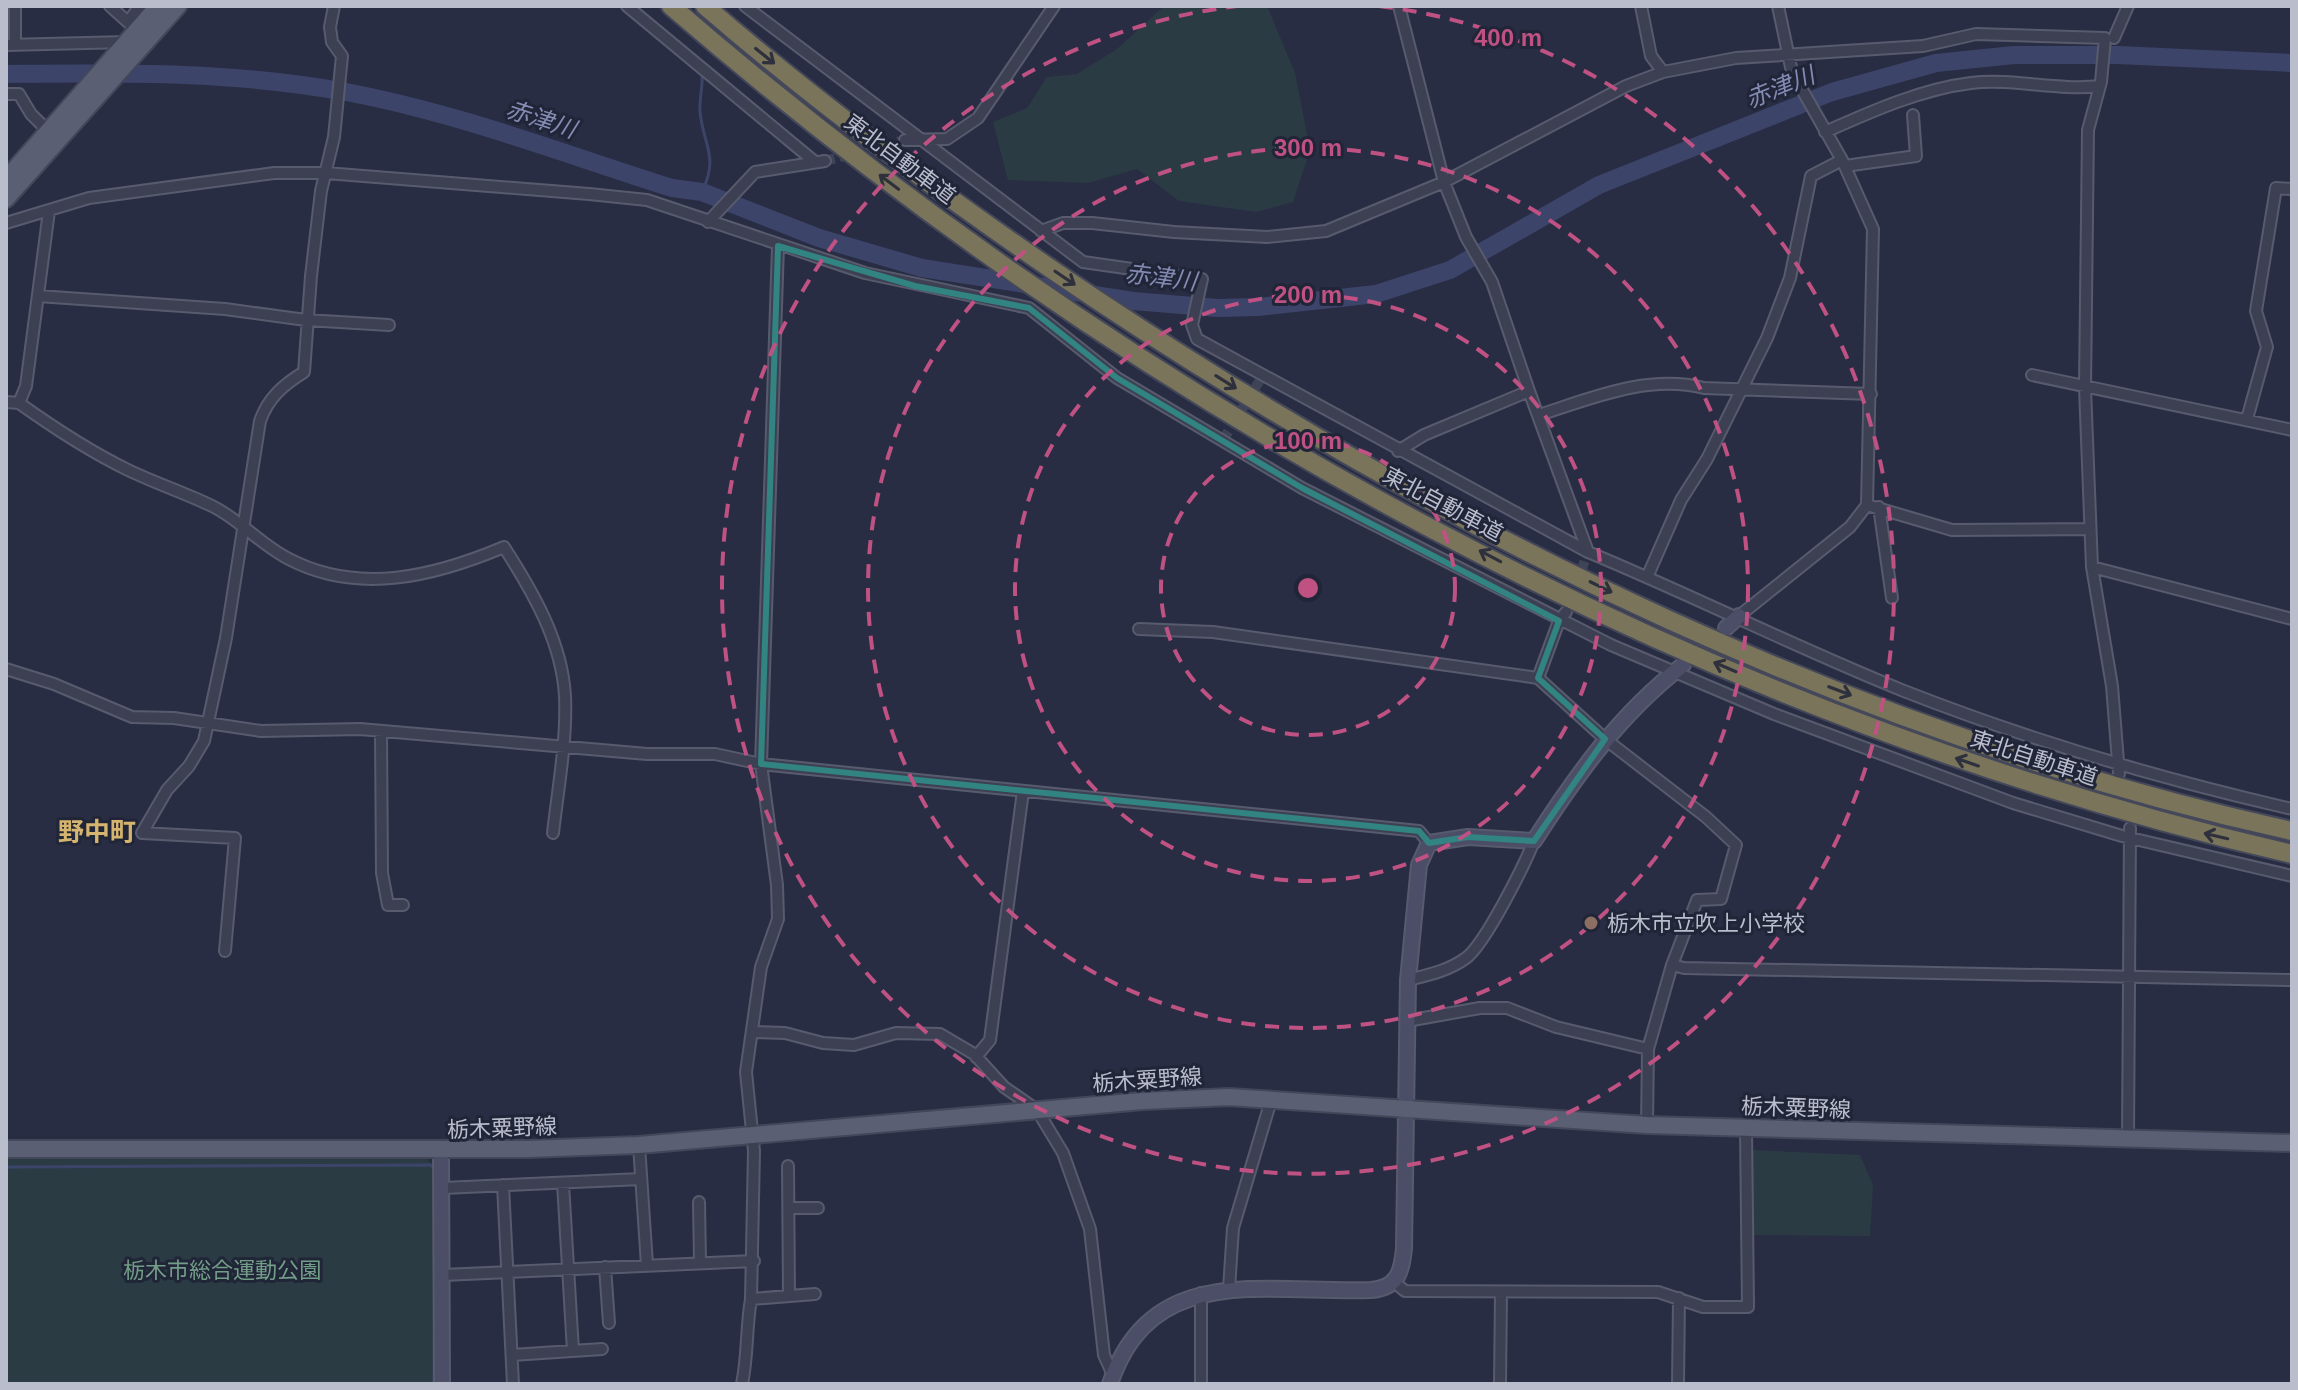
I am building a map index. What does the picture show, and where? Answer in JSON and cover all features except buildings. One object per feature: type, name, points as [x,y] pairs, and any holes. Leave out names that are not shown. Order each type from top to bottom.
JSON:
[{"type":"highway","name":"東北自動車道","points":[[671,6],[800,113],[952,228],[1105,332],[1232,414],[1505,565],[1809,704],[2030,784],[2199,832],[2292,854]]},
{"type":"highway","name":"東北自動車道","points":[[705,6],[827,107],[1000,235],[1159,341],[1404,486],[1589,581],[1709,637],[1817,682],[2009,753],[2139,793],[2292,831]]},
{"type":"main road","points":[[6,199],[94,99],[158,6]]},
{"type":"main road","points":[[6,179],[133,39],[178,6]]},
{"type":"main road","name":"栃木粟野線","points":[[6,1149],[441,1152],[639,1145],[1195,1098],[1272,1097],[1647,1125],[2292,1143]]},
{"type":"street","points":[[15,6],[10,45],[133,39]]},
{"type":"street","points":[[110,6],[133,39]]},
{"type":"street","points":[[133,39],[140,6]]},
{"type":"street","points":[[225,951],[235,838],[142,833],[167,790],[189,766],[204,741],[244,528],[260,421],[266,405],[275,394],[304,372],[306,320],[326,173],[334,137],[335,102],[342,56],[332,42],[330,27],[334,6]]},
{"type":"street","points":[[627,6],[820,161],[755,172],[708,222]]},
{"type":"street","points":[[745,6],[910,139],[1083,262],[1202,279],[1192,325],[1197,339],[1588,552],[1648,575],[1906,692],[2118,768],[2292,809]]},
{"type":"street","points":[[910,139],[947,139],[978,118],[1054,6]]},
{"type":"street","points":[[1399,6],[1444,182],[1469,243],[1490,279],[1588,552]]},
{"type":"street","points":[[1641,6],[1651,56],[1663,72]]},
{"type":"street","points":[[1726,628],[1850,527],[1867,505],[1873,229],[1844,163],[1801,91],[1786,56],[1778,6]]},
{"type":"street","points":[[2118,768],[2112,686],[2092,567],[2090,529],[2085,388],[2088,130],[2109,41],[2128,6]]},
{"type":"street","points":[[1041,231],[1063,223],[1092,223],[1174,232],[1299,235],[1354,221],[1444,182],[1626,86],[1663,72],[1736,58],[1923,46],[1976,34],[2105,38],[2109,41]]},
{"type":"street","points":[[1823,129],[1906,100],[1971,83],[2028,84],[2073,90],[2101,84]]},
{"type":"street","points":[[6,94],[19,94],[31,114],[48,131]]},
{"type":"street","points":[[1648,575],[1681,500],[1707,459],[1767,338],[1790,278],[1811,176],[1844,163],[1916,156],[1913,115]]},
{"type":"street","points":[[6,223],[89,198],[274,173],[326,173],[647,200],[778,246],[915,286],[1029,308],[1117,378],[1302,488],[1562,617],[1907,766],[2131,833],[2292,876]]},
{"type":"street","points":[[2247,419],[2267,347],[2256,311],[2276,188],[2292,189]]},
{"type":"street","points":[[19,403],[26,386],[49,211]]},
{"type":"street","points":[[742,1384],[748,1354],[746,1325],[754,1261],[746,1072],[761,967],[778,919],[761,764],[778,246]]},
{"type":"street","points":[[38,296],[225,309],[306,320],[389,325]]},
{"type":"street","points":[[2032,375],[2292,430]]},
{"type":"street","points":[[1539,415],[1616,391],[1677,381],[1704,388],[1871,394]]},
{"type":"street","points":[[1398,451],[1424,435],[1529,391]]},
{"type":"street","points":[[6,402],[19,403],[83,447],[216,508],[288,559],[315,569],[372,579],[425,575],[504,547],[533,591],[556,651],[565,695],[563,748],[553,833]]},
{"type":"street","points":[[1867,505],[1952,530],[2090,529]]},
{"type":"street","points":[[1879,507],[1892,598]]},
{"type":"street","points":[[2092,567],[2292,619]]},
{"type":"street","points":[[1538,678],[1562,617]]},
{"type":"street","points":[[1139,629],[1213,632],[1538,678],[1605,739],[1706,817],[1736,845],[1721,899],[1697,900],[1672,965],[1648,1049],[1647,1125]]},
{"type":"street","points":[[1408,980],[1442,971],[1468,957],[1526,861],[1534,841],[1605,739],[1624,715],[1678,668]]},
{"type":"street","points":[[6,669],[54,684],[132,717],[209,722],[261,731],[381,731],[563,748],[691,756],[715,754],[761,764],[1419,831],[1429,843]]},
{"type":"street","points":[[381,731],[382,873],[388,905],[403,905]]},
{"type":"street","points":[[976,1057],[990,1040],[1023,791]]},
{"type":"street","points":[[2128,1139],[2131,833]]},
{"type":"street","points":[[1429,843],[1468,837],[1534,841]]},
{"type":"street","points":[[1111,1380],[1141,1326],[1171,1304],[1201,1293],[1229,1289],[1385,1289],[1402,1271],[1408,980],[1419,865],[1429,843]]},
{"type":"street","points":[[1672,965],[1684,968],[2292,980]]},
{"type":"street","points":[[1407,1021],[1480,1008],[1507,1008],[1556,1027],[1648,1049]]},
{"type":"street","points":[[752,1032],[785,1033],[823,1043],[854,1045],[896,1033],[929,1032],[957,1042],[1004,1087],[1037,1110],[1063,1153],[1090,1229],[1104,1355],[1111,1380]]},
{"type":"street","points":[[1229,1289],[1233,1228],[1272,1097]]},
{"type":"street","points":[[1394,1282],[1405,1291],[1658,1292],[1703,1307],[1748,1307],[1746,1129]]},
{"type":"street","points":[[639,1145],[647,1265]]},
{"type":"street","points":[[441,1152],[442,1384]]},
{"type":"street","points":[[788,1166],[789,1296]]},
{"type":"street","points":[[443,1188],[641,1179]]},
{"type":"street","points":[[563,1183],[573,1351]]},
{"type":"street","points":[[503,1185],[510,1271],[513,1384]]},
{"type":"street","points":[[699,1202],[700,1263]]},
{"type":"street","points":[[789,1208],[818,1208]]},
{"type":"street","points":[[443,1275],[754,1261]]},
{"type":"street","points":[[605,1267],[609,1323]]},
{"type":"street","points":[[1201,1293],[1201,1384]]},
{"type":"street","points":[[1500,1384],[1501,1293]]},
{"type":"street","points":[[751,1299],[815,1294]]},
{"type":"street","points":[[1678,1384],[1679,1298]]},
{"type":"street","points":[[512,1355],[602,1349]]},
{"type":"highlighted area","points":[[778,246],[915,286],[1029,308],[1117,378],[1302,488],[1559,621],[1538,678],[1605,739],[1534,841],[1468,837],[1429,843],[1419,831],[761,764]]},
{"type":"green space","points":[[1164,6],[1267,6],[1295,73],[1310,150],[1293,202],[1256,212],[1179,201],[1137,169],[1088,183],[1008,180],[993,122],[1027,108],[1047,77],[1077,74],[1117,49]]},
{"type":"green space","points":[[1753,1150],[1860,1155],[1873,1185],[1870,1236],[1752,1235]]},
{"type":"green space","name":"栃木市総合運動公園","points":[[6,1156],[425,1158],[435,1166],[437,1384],[6,1384]]},
{"type":"waterway","name":"赤津川","points":[[6,74],[218,77],[346,92],[470,123],[672,188],[702,192],[819,238],[922,268],[1133,301],[1218,308],[1258,307],[1376,294],[1450,270],[1599,185],[1832,92],[1936,63],[2014,55],[2118,55],[2292,63]]},
{"type":"waterway","points":[[702,74],[700,112],[710,160],[702,192]]},
{"type":"waterway","points":[[6,1167],[431,1165],[436,1172]]},
{"type":"waterway","points":[[434,1384],[435,1276]]},
{"type":"tunnel","points":[[825,161],[905,140]]},
{"type":"tunnel","points":[[1223,440],[1262,377]]},
{"type":"tunnel","points":[[1571,599],[1588,552]]},
{"type":"place","name":"栃木市立吹上小学校","points":[[1591,923]]},
{"type":"district","name":"野中町","points":[[97,832]]}]
